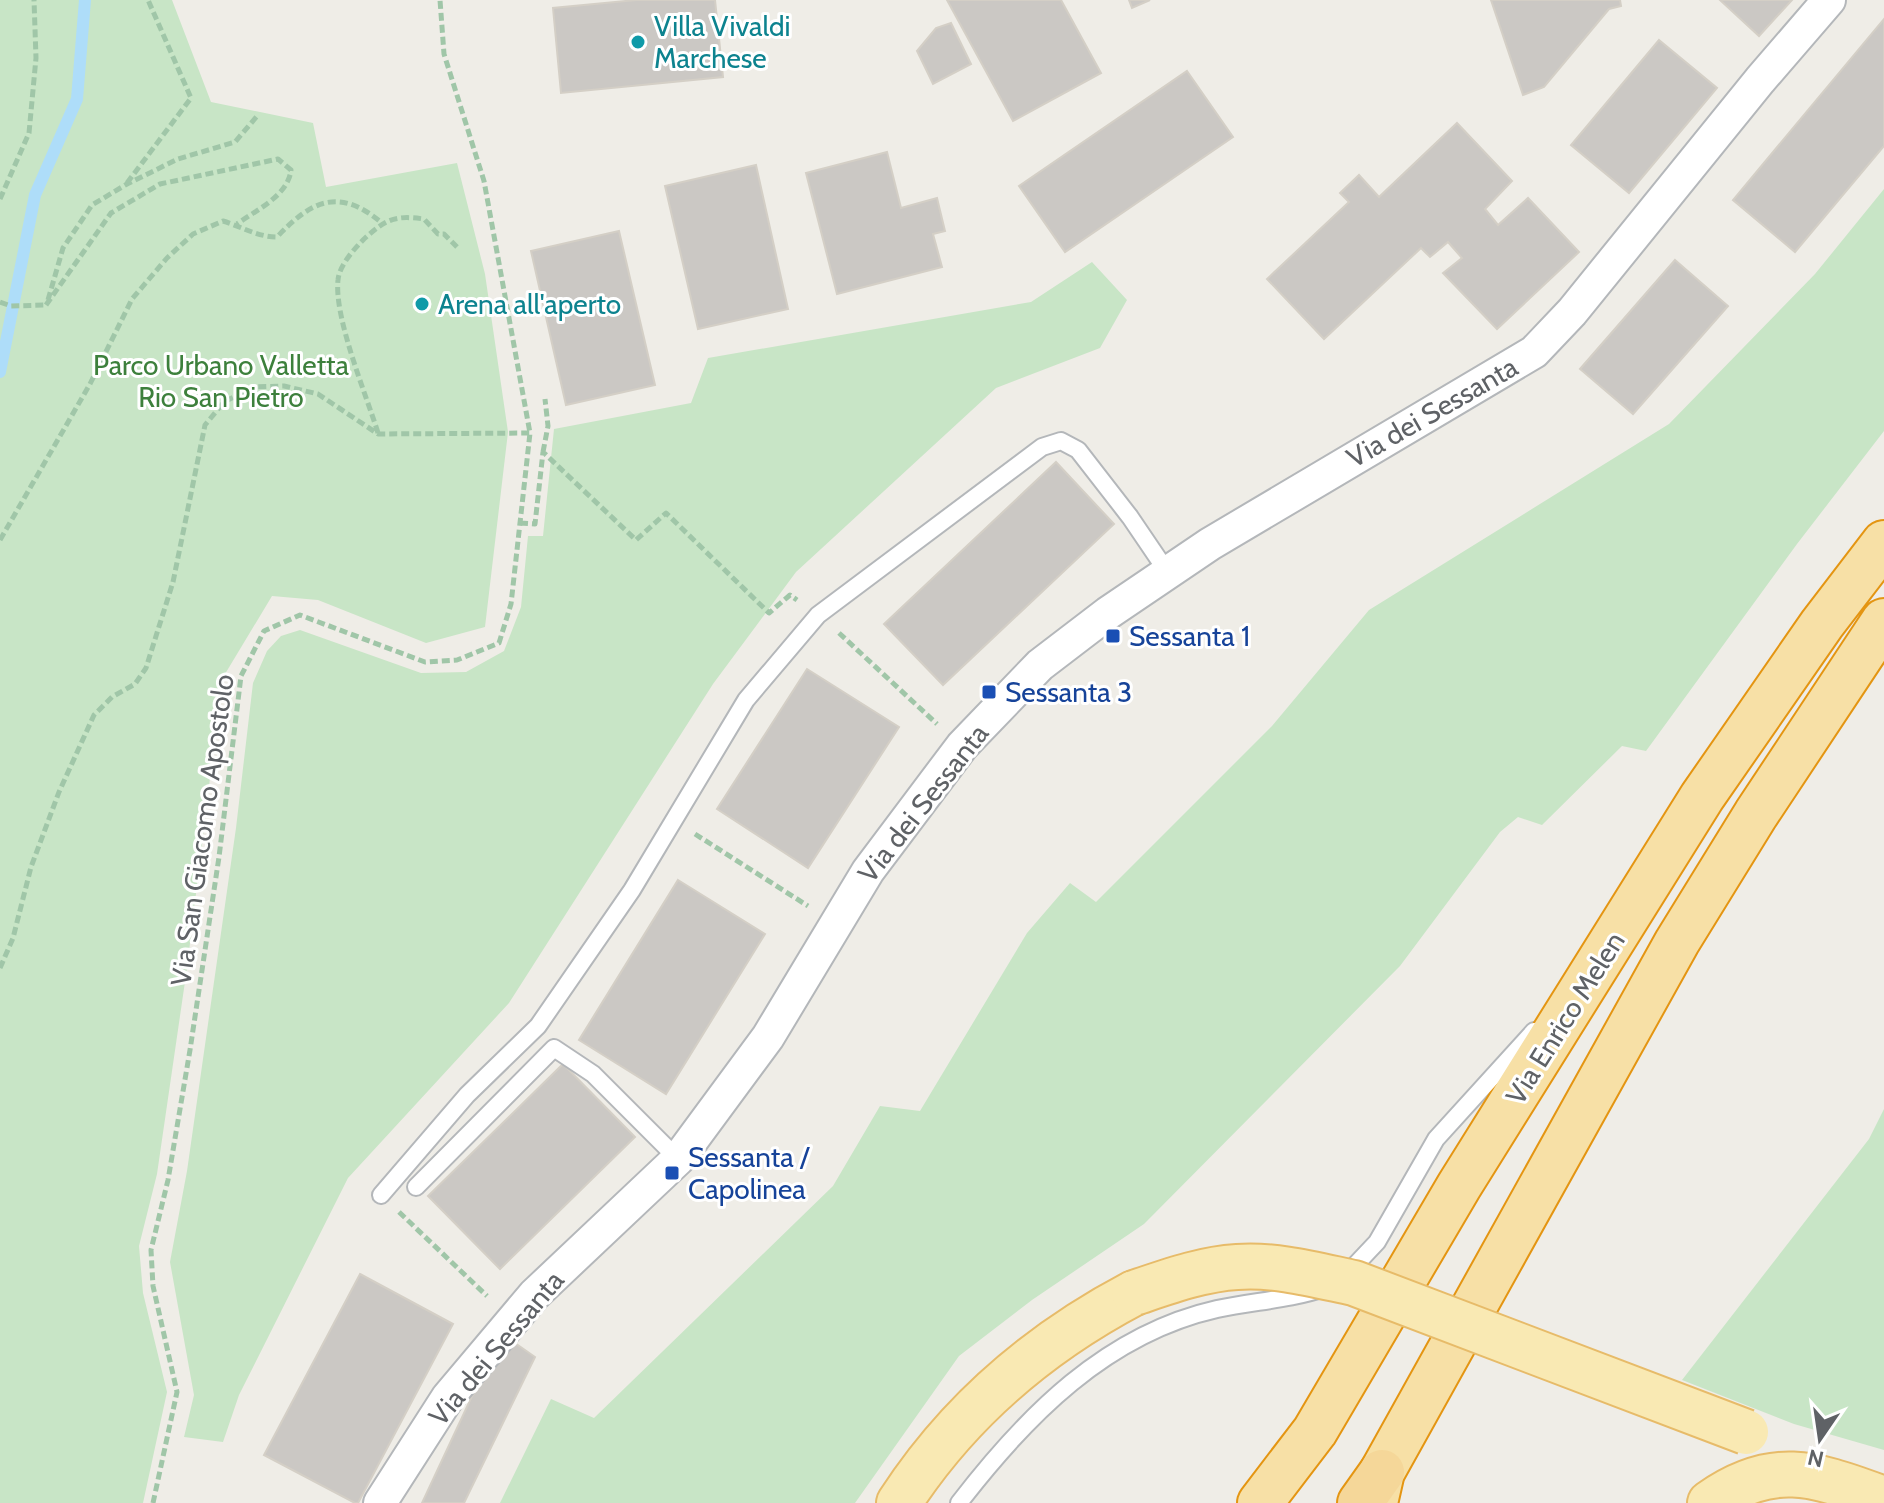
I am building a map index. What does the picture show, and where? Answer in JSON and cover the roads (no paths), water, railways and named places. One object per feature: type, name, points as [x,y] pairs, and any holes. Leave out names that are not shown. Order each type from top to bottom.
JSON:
[{"type":"highway","name":"Via Enrico Melen","points":[[1260,1503],[1315,1431],[1459,1186],[1702,797],[1822,624],[1884,543]]},
{"type":"highway","name":"Via Enrico Melen","points":[[1372,1493],[1677,942],[1764,800],[1884,621]]},
{"type":"main road","points":[[899,1503],[961,1423],[1007,1377],[1065,1333],[1134,1293],[1176,1278],[1237,1267],[1293,1270],[1354,1283],[1746,1432],[1825,1478]]},
{"type":"main road","points":[[1710,1503],[1743,1484],[1789,1472],[1825,1478],[1884,1499]]},
{"type":"street","name":"Via dei Sessanta","points":[[380,1503],[448,1397],[534,1295],[678,1159],[768,1037],[868,871],[962,746],[1040,665],[1108,613],[1222,537],[1534,352],[1572,312],[1829,0]]},
{"type":"lane","points":[[381,1195],[467,1095],[538,1026],[632,890],[746,700],[818,615],[1042,447],[1061,441],[1078,450],[1130,517],[1168,573]]},
{"type":"lane","points":[[959,1503],[1027,1422],[1070,1382],[1131,1341],[1172,1322],[1217,1309],[1306,1294],[1338,1283],[1377,1242],[1436,1139],[1605,953]]},
{"type":"lane","points":[[416,1187],[554,1048],[593,1074],[678,1159]]},
{"type":"waterway","points":[[0,372],[35,195],[77,99],[85,0]]},
{"type":"place","name":"Villa Vivaldi Marchese","points":[[638,42]]},
{"type":"place","name":"Arena all'aperto","points":[[422,304]]},
{"type":"place","name":"Sessanta 1","points":[[1113,636]]},
{"type":"place","name":"Sessanta 3","points":[[989,692]]},
{"type":"place","name":"Sessanta / Capolinea","points":[[672,1173]]},
{"type":"park label","name":"Parco Urbano Valletta Rio San Pietro","points":[[221,381]]}]
